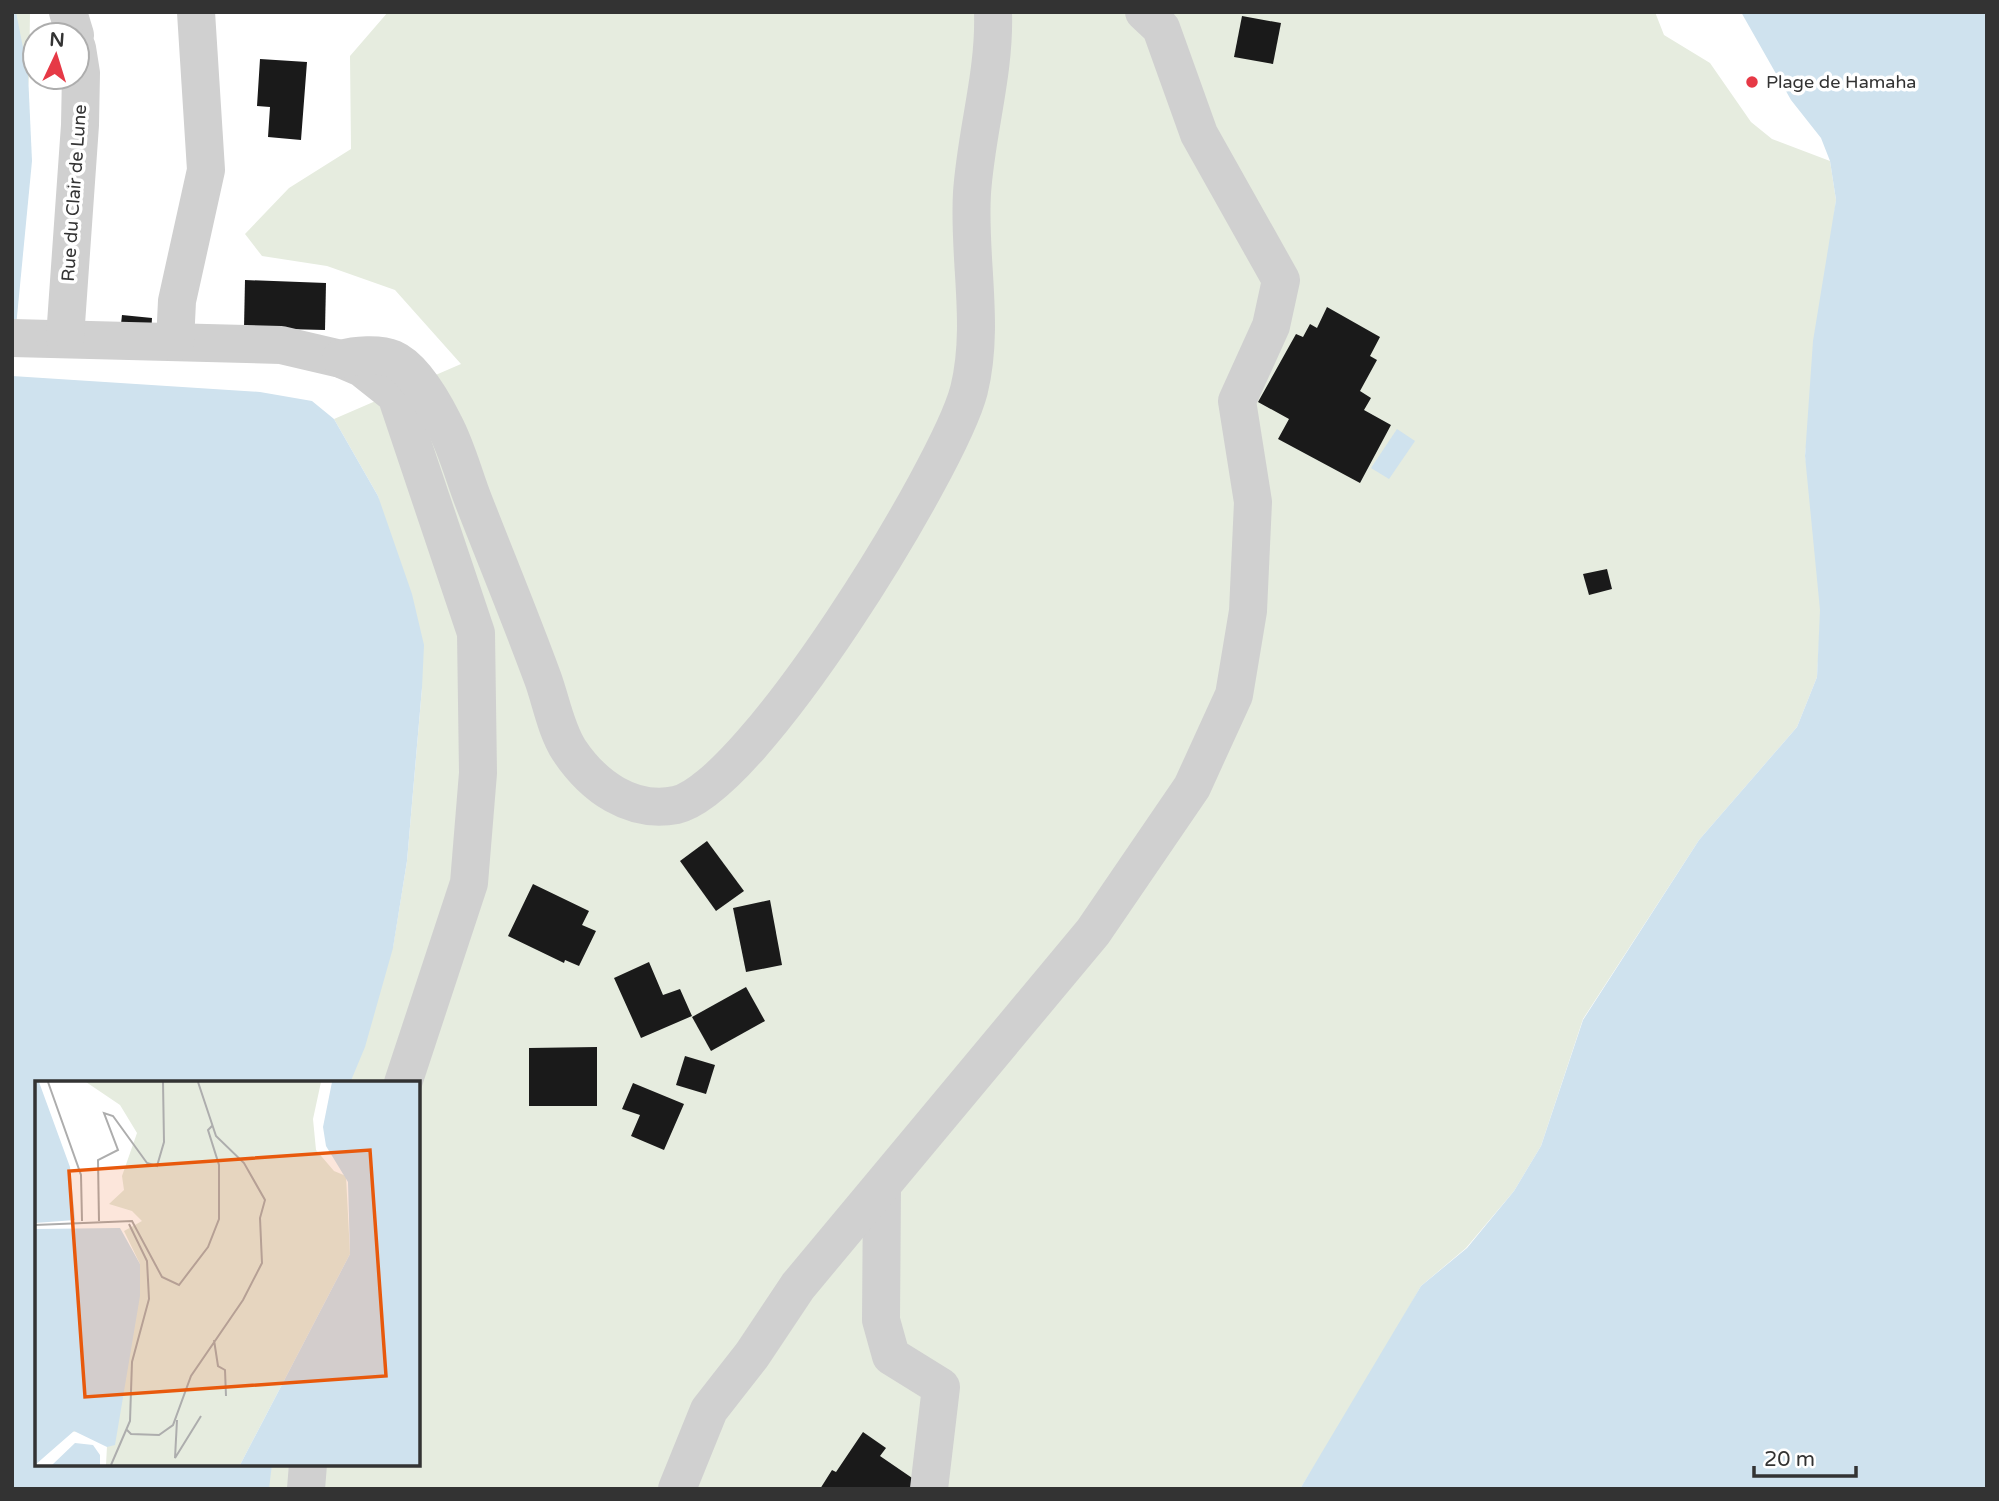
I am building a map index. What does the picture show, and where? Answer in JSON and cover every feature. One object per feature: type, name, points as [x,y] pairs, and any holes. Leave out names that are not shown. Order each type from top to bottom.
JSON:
[{"type":"lane","points":[[175,342],[177,301],[206,170],[196,12]]},
{"type":"lane","points":[[341,359],[355,355],[393,359],[411,374],[445,425],[511,590],[567,747],[595,783],[631,804],[677,804],[708,789],[755,743],[880,568],[947,446],[969,389],[976,329],[972,193],[987,96],[993,12]]},
{"type":"lane","points":[[677,1489],[709,1410],[752,1355],[797,1286],[1093,932],[1192,787],[1234,695],[1248,611],[1253,502],[1237,401],[1271,326],[1281,280],[1199,134],[1161,28],[1144,12]]},
{"type":"lane","name":"Rue du Clair de Lune","points":[[65,338],[81,91]]},
{"type":"lane","points":[[12,338],[281,345],[341,359],[362,368],[396,394],[476,633],[478,773],[469,883],[404,1081]]},
{"type":"lane","points":[[882,1187],[881,1320],[891,1356],[941,1387],[929,1489]]},
{"type":"lane","points":[[306,1489],[308,1466]]},
{"type":"shaded area","points":[[12,12],[30,12],[30,21],[21,21],[21,91],[27,91],[12,221]]},
{"type":"shaded area","points":[[388,12],[1655,12],[1664,35],[1710,63],[1751,122],[1772,139],[1830,161],[1836,200],[1805,455],[1813,508],[1821,610],[1817,677],[1797,727],[1699,840],[1583,1019],[1541,1146],[1514,1191],[1466,1248],[1421,1286],[1360,1393],[1300,1489],[12,1489],[12,378],[393,947],[407,861],[422,688],[378,496],[334,419],[461,364],[395,290],[327,266],[262,256],[245,234],[289,188],[351,149],[350,56]]},
{"type":"water","points":[[12,12],[16,12],[21,37],[21,91],[29,91],[32,161],[16,327],[12,327]]},
{"type":"water","points":[[1741,12],[1987,12],[1987,1489],[1300,1489],[1421,1286],[1467,1248],[1514,1191],[1541,1146],[1583,1020],[1699,840],[1797,727],[1817,677],[1820,610],[1805,456],[1813,341],[1836,200],[1830,161],[1821,138],[1791,100]]},
{"type":"water","points":[[12,376],[260,392],[312,401],[334,419],[378,496],[412,594],[424,645],[407,861],[393,948],[365,1047],[351,1081],[35,1081],[35,1466],[272,1466],[269,1489],[12,1489]]},
{"type":"water","points":[[1397,429],[1415,441],[1389,479],[1371,468]]},
{"type":"building","points":[[1242,16],[1281,23],[1273,64],[1234,57]]},
{"type":"building","points":[[260,59],[307,62],[301,140],[268,137],[270,107],[257,106]]},
{"type":"building","points":[[245,280],[326,283],[325,330],[244,328]]},
{"type":"building","points":[[1327,307],[1380,337],[1370,356],[1377,360],[1360,391],[1371,398],[1364,410],[1391,425],[1360,483],[1278,439],[1289,419],[1258,402],[1296,334],[1303,337],[1310,324],[1317,328]]},
{"type":"building","points":[[122,315],[152,318],[151,336],[120,333]]},
{"type":"building","points":[[1607,569],[1612,589],[1589,595],[1583,574]]},
{"type":"building","points":[[707,841],[744,891],[716,911],[680,861]]},
{"type":"building","points":[[533,884],[589,911],[582,925],[596,931],[579,966],[565,960],[564,963],[508,936]]},
{"type":"building","points":[[770,900],[782,965],[746,972],[733,908]]},
{"type":"building","points":[[649,962],[663,995],[680,989],[692,1016],[641,1038],[614,978]]},
{"type":"building","points":[[746,987],[765,1021],[711,1051],[692,1017]]},
{"type":"building","points":[[597,1047],[597,1106],[529,1106],[529,1048]]},
{"type":"building","points":[[685,1056],[715,1065],[706,1094],[676,1085]]},
{"type":"building","points":[[633,1083],[684,1104],[664,1150],[631,1136],[640,1115],[622,1109]]},
{"type":"building","points":[[863,1432],[886,1448],[880,1456],[918,1482],[914,1489],[820,1489],[832,1470],[836,1472]]},
{"type":"place","name":"Plage de Hamaha","points":[[1752,82]]}]
